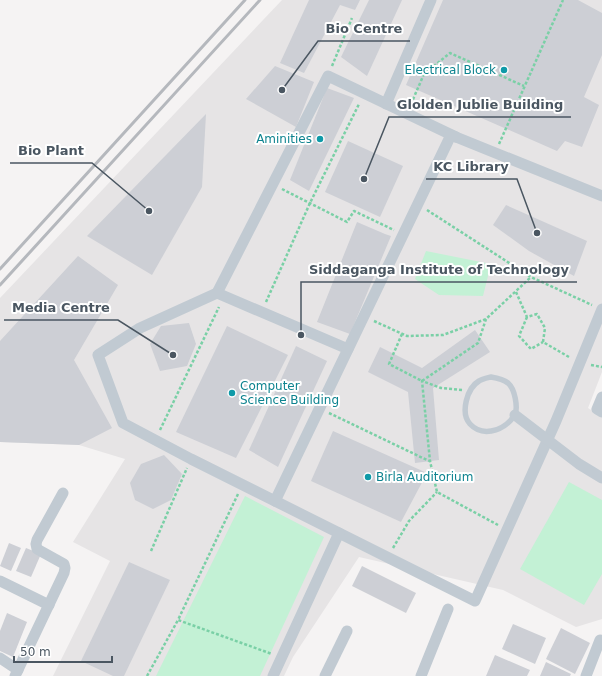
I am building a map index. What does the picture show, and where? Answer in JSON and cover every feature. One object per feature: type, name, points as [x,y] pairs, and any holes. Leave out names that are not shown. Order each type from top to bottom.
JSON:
[{"type":"street","points":[[386,104],[431,0]]},
{"type":"street","points":[[602,196],[456,137],[328,76],[273,184],[221,294],[140,328],[98,356],[123,423],[242,485],[475,601],[547,440],[602,309]]},
{"type":"street","points":[[275,501],[451,135],[456,137]]},
{"type":"street","points":[[221,294],[348,349]]},
{"type":"street","points":[[602,397],[597,409],[602,412]]},
{"type":"street","points":[[515,415],[579,464],[602,478]]},
{"type":"street","points":[[0,658],[17,673],[64,573],[64,564],[37,549],[36,544],[63,493]]},
{"type":"street","points":[[273,676],[339,533]]},
{"type":"street","points":[[0,581],[49,605]]},
{"type":"street","points":[[421,676],[448,609]]},
{"type":"street","points":[[326,676],[347,631]]},
{"type":"street","points":[[586,676],[600,640]]},
{"type":"lane","points":[[491,377],[501,379],[509,384],[514,393],[516,405],[515,415],[497,430],[486,432],[478,430],[470,424],[467,418],[465,407],[469,390],[479,381],[491,377]]},
{"type":"path","points":[[495,153],[564,0]]},
{"type":"path","points":[[328,76],[352,18]]},
{"type":"path","points":[[407,114],[424,74],[450,53],[524,86]]},
{"type":"path","points":[[262,312],[310,203],[364,93]]},
{"type":"path","points":[[273,184],[347,222],[354,211],[403,235]]},
{"type":"path","points":[[418,205],[531,278],[602,309]]},
{"type":"path","points":[[364,317],[408,336],[443,335],[486,319],[531,278]]},
{"type":"path","points":[[516,292],[527,317],[519,336],[531,349],[542,342],[545,328],[537,314],[527,317]]},
{"type":"path","points":[[156,440],[221,294]]},
{"type":"path","points":[[422,381],[478,343],[486,319]]},
{"type":"path","points":[[402,334],[389,364],[422,381],[441,388],[469,390]]},
{"type":"path","points":[[542,342],[579,363]]},
{"type":"path","points":[[422,381],[430,461],[437,492],[507,530]]},
{"type":"path","points":[[319,409],[430,461]]},
{"type":"path","points":[[151,552],[188,464]]},
{"type":"path","points":[[147,676],[178,620],[242,485]]},
{"type":"path","points":[[388,557],[409,521],[437,492]]},
{"type":"path","points":[[178,620],[281,657]]},
{"type":"shaded area","points":[[282,0],[602,0],[602,372],[588,408],[602,417],[602,619],[576,627],[503,590],[359,557],[293,657],[284,676],[53,676],[110,561],[73,542],[125,459],[79,445],[0,442],[0,298]]},
{"type":"green space","points":[[426,251],[491,264],[483,296],[439,295],[415,279]]},
{"type":"green space","points":[[569,482],[602,500],[602,574],[584,605],[520,569]]},
{"type":"green space","points":[[245,496],[324,537],[260,676],[156,676]]},
{"type":"building","points":[[309,0],[360,0],[355,10],[340,5],[304,73],[280,63]]},
{"type":"building","points":[[369,0],[402,0],[367,76],[341,57]]},
{"type":"building","name":"Electrical Block","points":[[443,0],[578,0],[602,13],[602,55],[584,97],[599,105],[582,147],[565,141],[557,151],[406,85]]},
{"type":"building","points":[[275,66],[314,82],[296,127],[246,99]]},
{"type":"building","name":"Aminities","points":[[327,88],[354,98],[309,191],[290,180]]},
{"type":"building","points":[[206,114],[202,187],[152,275],[87,236]]},
{"type":"building","points":[[348,141],[403,166],[380,217],[325,192]]},
{"type":"building","points":[[506,205],[587,241],[574,276],[529,251],[493,225]]},
{"type":"building","points":[[357,222],[391,236],[350,334],[317,322]]},
{"type":"building","points":[[78,256],[118,285],[74,360],[112,428],[79,445],[0,442],[0,341]]},
{"type":"building","points":[[189,323],[196,344],[187,366],[160,371],[150,344],[161,326]]},
{"type":"building","name":"Computer Science Building","points":[[227,326],[288,355],[236,458],[176,432]]},
{"type":"building","points":[[475,330],[490,352],[433,388],[439,460],[415,463],[408,392],[368,372],[380,347],[422,368]]},
{"type":"building","points":[[296,346],[327,361],[278,467],[249,450]]},
{"type":"building","name":"Birla Auditorium","points":[[333,431],[427,473],[401,522],[311,481]]},
{"type":"building","points":[[164,455],[182,474],[171,500],[153,509],[135,500],[130,483],[141,464]]},
{"type":"building","points":[[9,543],[21,548],[11,571],[0,566]]},
{"type":"building","points":[[26,548],[41,554],[31,577],[16,571]]},
{"type":"building","points":[[129,562],[170,580],[124,676],[113,676],[81,661]]},
{"type":"building","points":[[362,566],[416,593],[406,613],[352,586]]},
{"type":"building","points":[[7,613],[27,622],[13,657],[0,651],[0,631]]},
{"type":"building","points":[[513,624],[546,638],[535,664],[502,649]]},
{"type":"building","points":[[561,628],[590,643],[575,674],[546,659]]},
{"type":"building","points":[[495,655],[530,670],[527,676],[486,676]]},
{"type":"building","points":[[546,662],[571,674],[570,676],[540,676]]},
{"type":"railway","points":[[0,269],[245,0]]},
{"type":"railway","points":[[0,285],[260,0]]},
{"type":"place","name":"Electrical Block","points":[[504,70]]},
{"type":"place","name":"Bio Centre","points":[[282,90]]},
{"type":"place","name":"Aminities","points":[[320,139]]},
{"type":"place","name":"Glolden Jublie Building","points":[[364,179]]},
{"type":"place","name":"Bio Plant","points":[[149,211]]},
{"type":"place","name":"KC Library","points":[[537,233]]},
{"type":"place","name":"Siddaganga Institute of Technology","points":[[301,335]]},
{"type":"place","name":"Media Centre","points":[[173,355]]},
{"type":"place","name":"Computer Science Building","points":[[232,393]]},
{"type":"place","name":"Birla Auditorium","points":[[368,477]]}]
